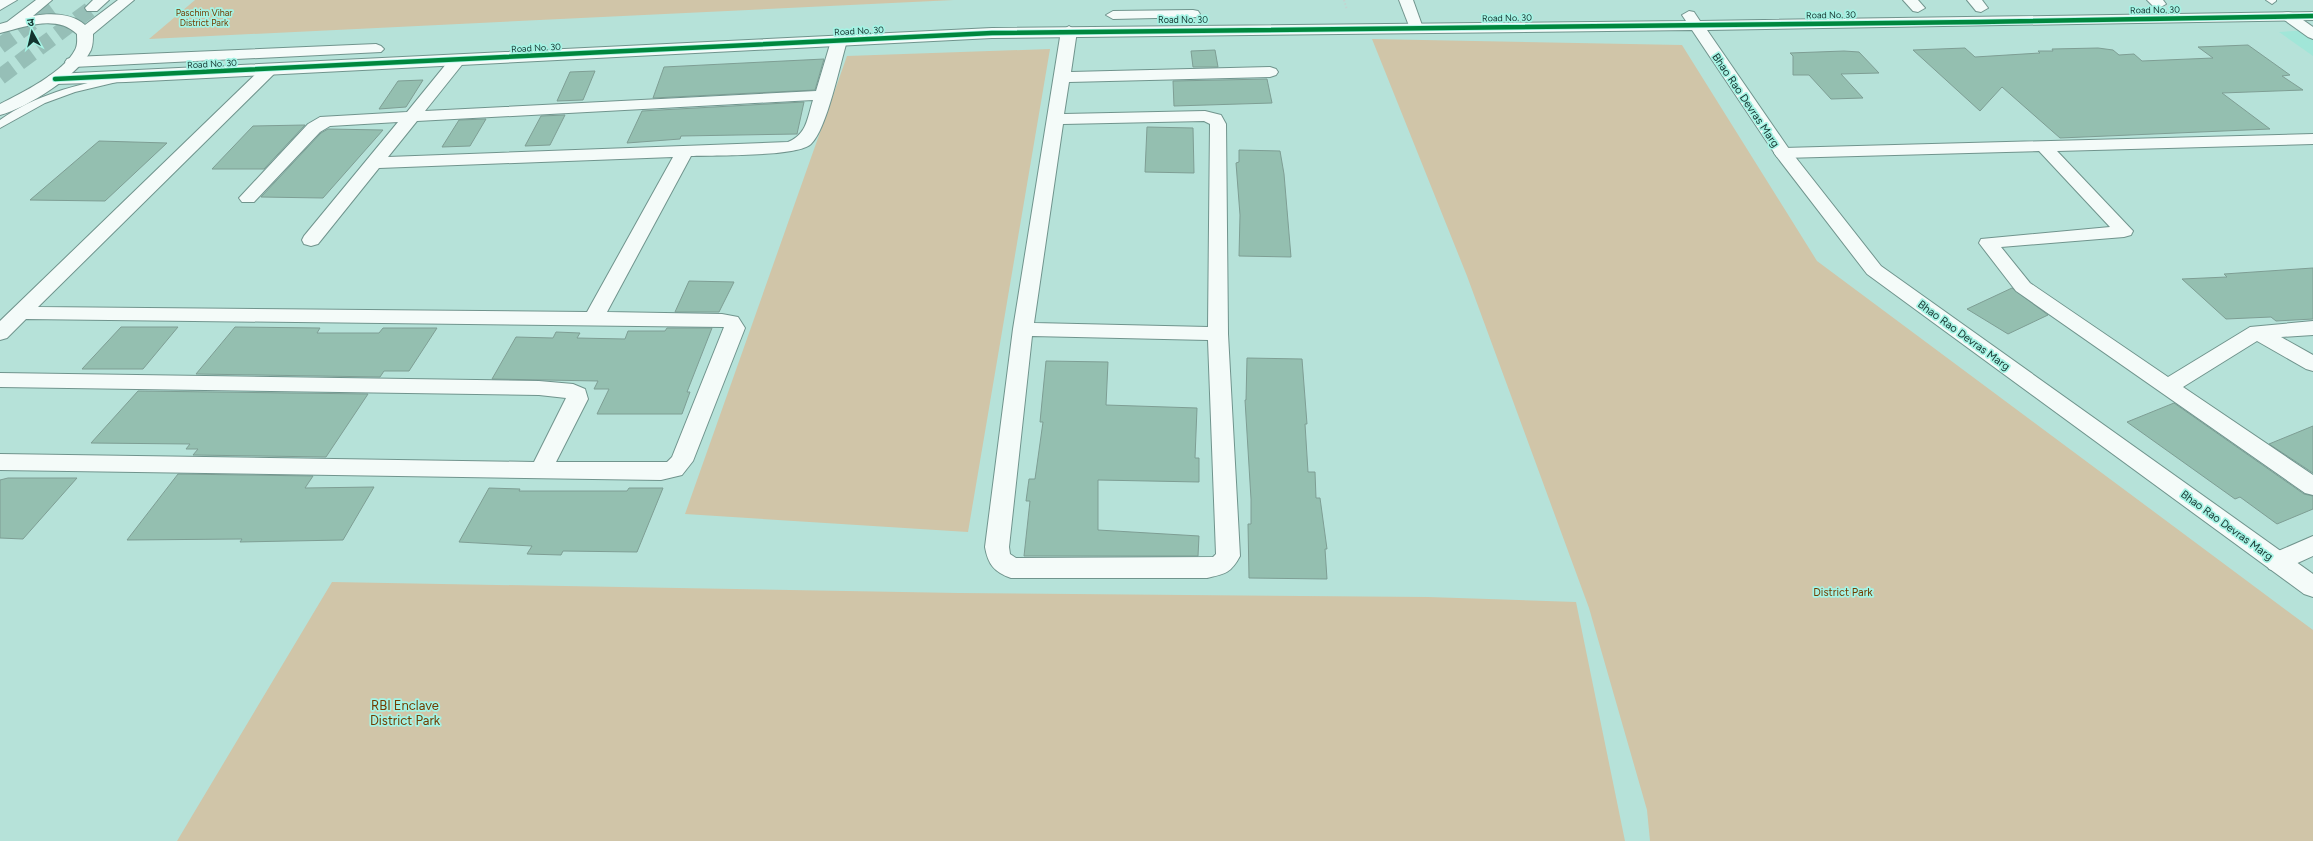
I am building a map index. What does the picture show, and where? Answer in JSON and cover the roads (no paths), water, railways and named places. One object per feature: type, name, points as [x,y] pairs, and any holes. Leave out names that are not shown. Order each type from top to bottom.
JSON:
[{"type":"street","points":[[0,6],[10,0]]},
{"type":"street","points":[[0,110],[20,101],[55,79],[84,49],[85,33],[127,0]]},
{"type":"street","points":[[1406,0],[1414,21]]},
{"type":"street","name":"Road No. 30","points":[[1691,18],[1914,4],[2156,2],[2174,4]]},
{"type":"street","points":[[5,28],[52,3]]},
{"type":"street","name":"Road No. 30","points":[[1346,7],[1414,21]]},
{"type":"street","name":"Road No. 30","points":[[1098,15],[1208,14]]},
{"type":"street","points":[[2288,16],[2313,34]]},
{"type":"street","name":"Road No. 30","points":[[73,62],[163,60],[1072,24],[1691,18],[2313,16]]},
{"type":"street","name":"Bhao Rao Devras Marg","points":[[1691,18],[1783,153],[1874,270],[2313,587]]},
{"type":"street","points":[[5,28],[26,21],[58,20],[74,23],[85,33]]},
{"type":"street","points":[[1055,120],[1205,116],[1215,119],[1218,124],[1218,334],[1228,556],[1221,565],[1207,568],[1011,568],[1000,559],[997,547],[1022,329],[1061,77],[1072,24]]},
{"type":"street","name":"Road No. 30","points":[[55,79],[126,78],[839,41],[1072,24]]},
{"type":"street","points":[[373,163],[684,153],[791,147],[805,141],[812,131],[839,41]]},
{"type":"street","points":[[144,77],[163,60]]},
{"type":"street","points":[[310,240],[457,61]]},
{"type":"street","points":[[0,333],[269,70]]},
{"type":"street","points":[[1061,77],[1270,72]]},
{"type":"street","points":[[248,198],[320,123],[412,116],[824,95]]},
{"type":"street","points":[[1783,153],[2313,139]]},
{"type":"street","points":[[2043,146],[2124,231],[1988,243],[2023,286],[2313,487]]},
{"type":"street","points":[[593,319],[684,153]]},
{"type":"street","points":[[0,462],[661,472],[674,469],[682,461],[735,328],[731,322],[722,320],[21,313]]},
{"type":"street","points":[[2168,386],[2257,332],[2313,328]]},
{"type":"street","points":[[1022,329],[1218,334]]},
{"type":"street","points":[[2257,332],[2313,364]]},
{"type":"street","points":[[0,380],[523,388],[574,391],[577,394],[577,399],[541,470]]},
{"type":"street","points":[[2278,562],[2313,545]]},
{"type":"lane","points":[[0,125],[38,102],[65,90],[126,78]]},
{"type":"tunnel","points":[[0,46],[53,7]]},
{"type":"tunnel","points":[[0,77],[92,8]]},
{"type":"park label","name":"Paschim Vihar District Park","points":[[204,18]]},
{"type":"park label","name":"District Park","points":[[1843,592]]},
{"type":"park label","name":"RBI Enclave District Park","points":[[405,712]]}]
